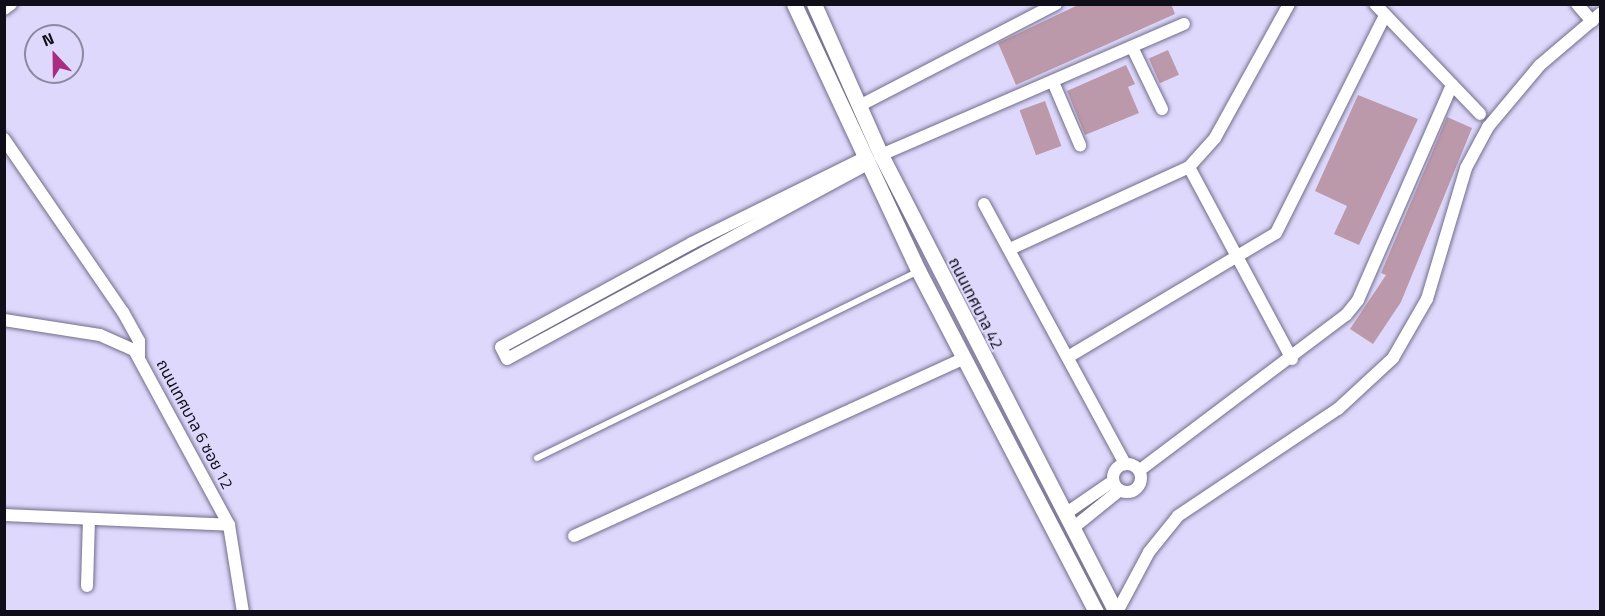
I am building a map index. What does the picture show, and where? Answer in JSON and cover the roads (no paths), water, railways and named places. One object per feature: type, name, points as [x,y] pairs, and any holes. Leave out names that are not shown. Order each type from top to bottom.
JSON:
[{"type":"street","points":[[4,9],[10,4]]},
{"type":"street","points":[[794,4],[918,270],[1096,612]]},
{"type":"street","name":"ถนนเทศบาล 42","points":[[814,4],[881,155],[1117,612]]},
{"type":"street","points":[[859,106],[1056,4]]},
{"type":"street","points":[[1010,249],[1189,167],[1215,138],[1289,4]]},
{"type":"street","points":[[1375,4],[1480,114]]},
{"type":"street","points":[[1117,612],[1149,552],[1178,516],[1338,409],[1393,358],[1427,299],[1475,149],[1507,100],[1596,17],[1577,4]]},
{"type":"street","points":[[1068,357],[1238,259],[1276,233],[1287,216],[1385,15]]},
{"type":"street","points":[[881,155],[1184,24]]},
{"type":"street","points":[[1132,47],[1162,109]]},
{"type":"street","points":[[1053,82],[1080,145]]},
{"type":"street","points":[[1140,470],[1332,329],[1358,300],[1452,85]]},
{"type":"street","points":[[4,139],[131,326],[141,346],[139,357]]},
{"type":"street","points":[[866,161],[699,257],[507,359],[501,347],[692,243],[866,161]]},
{"type":"street","points":[[1189,167],[1292,359]]},
{"type":"street","points":[[984,204],[1125,464],[1140,470]]},
{"type":"street","points":[[692,243],[699,257]]},
{"type":"street","points":[[608,288],[615,302]]},
{"type":"street","name":"ถนนเทศบาล 6 ซอย 12","points":[[4,320],[100,335],[139,357],[229,525],[243,612]]},
{"type":"street","points":[[574,536],[963,359]]},
{"type":"street","points":[[1073,528],[1117,485],[1116,469],[1125,464]]},
{"type":"street","points":[[1065,514],[1117,485],[1139,486],[1140,470]]},
{"type":"street","points":[[4,515],[229,525]]},
{"type":"street","points":[[87,585],[89,519]]},
{"type":"lane","points":[[537,458],[918,270]]}]
